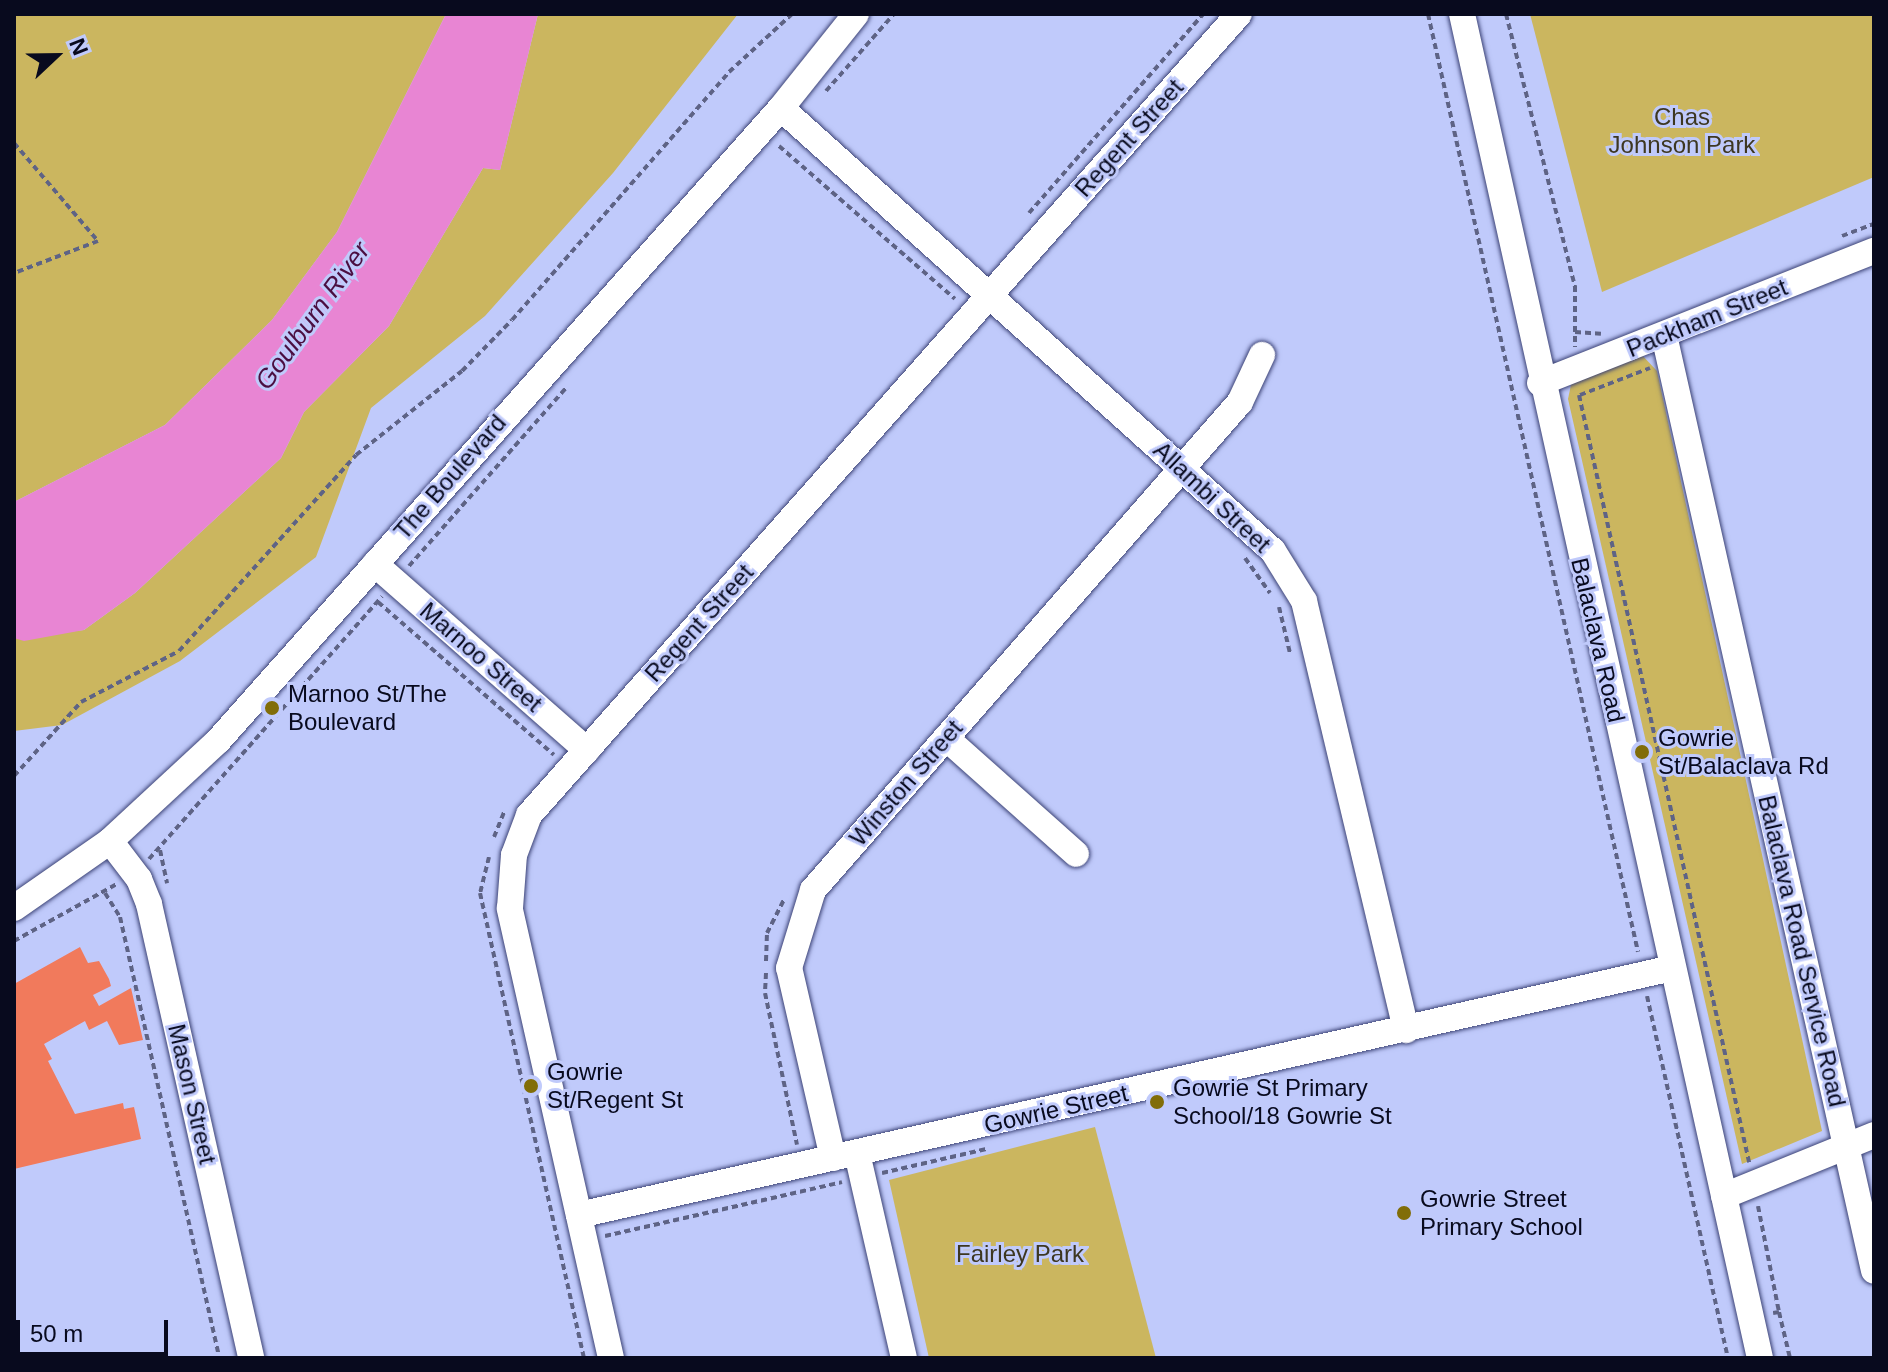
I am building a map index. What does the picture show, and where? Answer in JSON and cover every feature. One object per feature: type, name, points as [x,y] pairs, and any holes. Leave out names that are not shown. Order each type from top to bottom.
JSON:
[{"type":"street","name":"The Boulevard","points":[[14,908],[110,841],[218,741],[781,108],[856,14]]},
{"type":"street","name":"Regent Street","points":[[611,1358],[588,1213],[510,908],[514,855],[529,815],[570,747],[980,287],[1239,14]]},
{"type":"street","name":"Balaclava Road","points":[[1462,14],[1540,383],[1760,1358]]},
{"type":"street","name":"Allambi Street","points":[[781,108],[1273,551],[1304,601],[1406,1030]]},
{"type":"street","name":"Packham Street","points":[[1540,383],[1577,383],[1666,347],[1874,251]]},
{"type":"street","name":"Balaclava Road Service Road","points":[[1666,347],[1874,1271]]},
{"type":"street","name":"Winston Street","points":[[904,1358],[789,968],[813,890],[1240,402],[1262,355]]},
{"type":"street","name":"Marnoo Street","points":[[375,564],[570,747]]},
{"type":"street","points":[[946,738],[1076,854]]},
{"type":"street","name":"Mason Street","points":[[110,841],[139,879],[149,904],[251,1358]]},
{"type":"street","name":"Gowrie Street","points":[[588,1213],[1672,968]]},
{"type":"street","points":[[1724,1196],[1874,1135]]},
{"type":"path","points":[[14,776],[81,702],[179,651],[356,455],[453,379],[512,320],[729,72],[792,14]]},
{"type":"path","points":[[1025,217],[1203,14]]},
{"type":"path","points":[[1428,14],[1728,1358]]},
{"type":"path","points":[[1506,14],[1575,286],[1577,383],[1790,1358]]},
{"type":"path","points":[[14,143],[98,241],[14,273]]},
{"type":"path","points":[[943,311],[980,287]]},
{"type":"path","points":[[1577,383],[1666,347]]},
{"type":"path","points":[[378,602],[570,747],[545,766]]},
{"type":"path","points":[[508,807],[499,817],[480,893],[584,1358]]},
{"type":"path","points":[[105,893],[120,917],[219,1358]]},
{"type":"path","points":[[588,1213],[606,1252]]},
{"type":"path","points":[[1751,1318],[1779,1312]]},
{"type":"green space","points":[[14,14],[446,14],[337,232],[272,320],[165,425],[14,502]]},
{"type":"green space","points":[[538,14],[738,14],[613,173],[485,316],[371,408],[316,557],[180,661],[62,725],[14,731],[14,638],[84,630],[135,593],[281,458],[304,412],[389,326],[483,168],[500,170]]},
{"type":"green space","name":"Chas Johnson Park","points":[[1530,14],[1874,14],[1874,177],[1602,292]]},
{"type":"green space","points":[[1641,354],[1657,371],[1822,1131],[1742,1164],[1568,399],[1572,380]]},
{"type":"green space","name":"Fairley Park","points":[[1095,1127],[1156,1358],[929,1358],[889,1180]]},
{"type":"water","name":"Goulburn River","points":[[446,14],[538,14],[500,170],[483,168],[389,326],[304,412],[281,458],[135,593],[84,630],[24,641],[14,638],[14,502],[165,425],[272,320],[337,232]]},
{"type":"building","points":[[80,947],[88,963],[99,961],[109,979],[111,986],[93,995],[99,1006],[131,988],[143,1040],[119,1045],[107,1021],[89,1030],[85,1021],[44,1044],[52,1059],[48,1061],[75,1114],[123,1103],[124,1109],[134,1107],[141,1139],[14,1169],[14,984]]},
{"type":"place","name":"Marnoo St/The Boulevard","points":[[272,708]]},
{"type":"place","name":"Gowrie St/Balaclava Rd","points":[[1642,752]]},
{"type":"place","name":"Gowrie St/Regent St","points":[[531,1086]]},
{"type":"place","name":"Gowrie St Primary School/18 Gowrie St","points":[[1157,1102]]},
{"type":"place","name":"Gowrie Street Primary School","points":[[1404,1213]]}]
